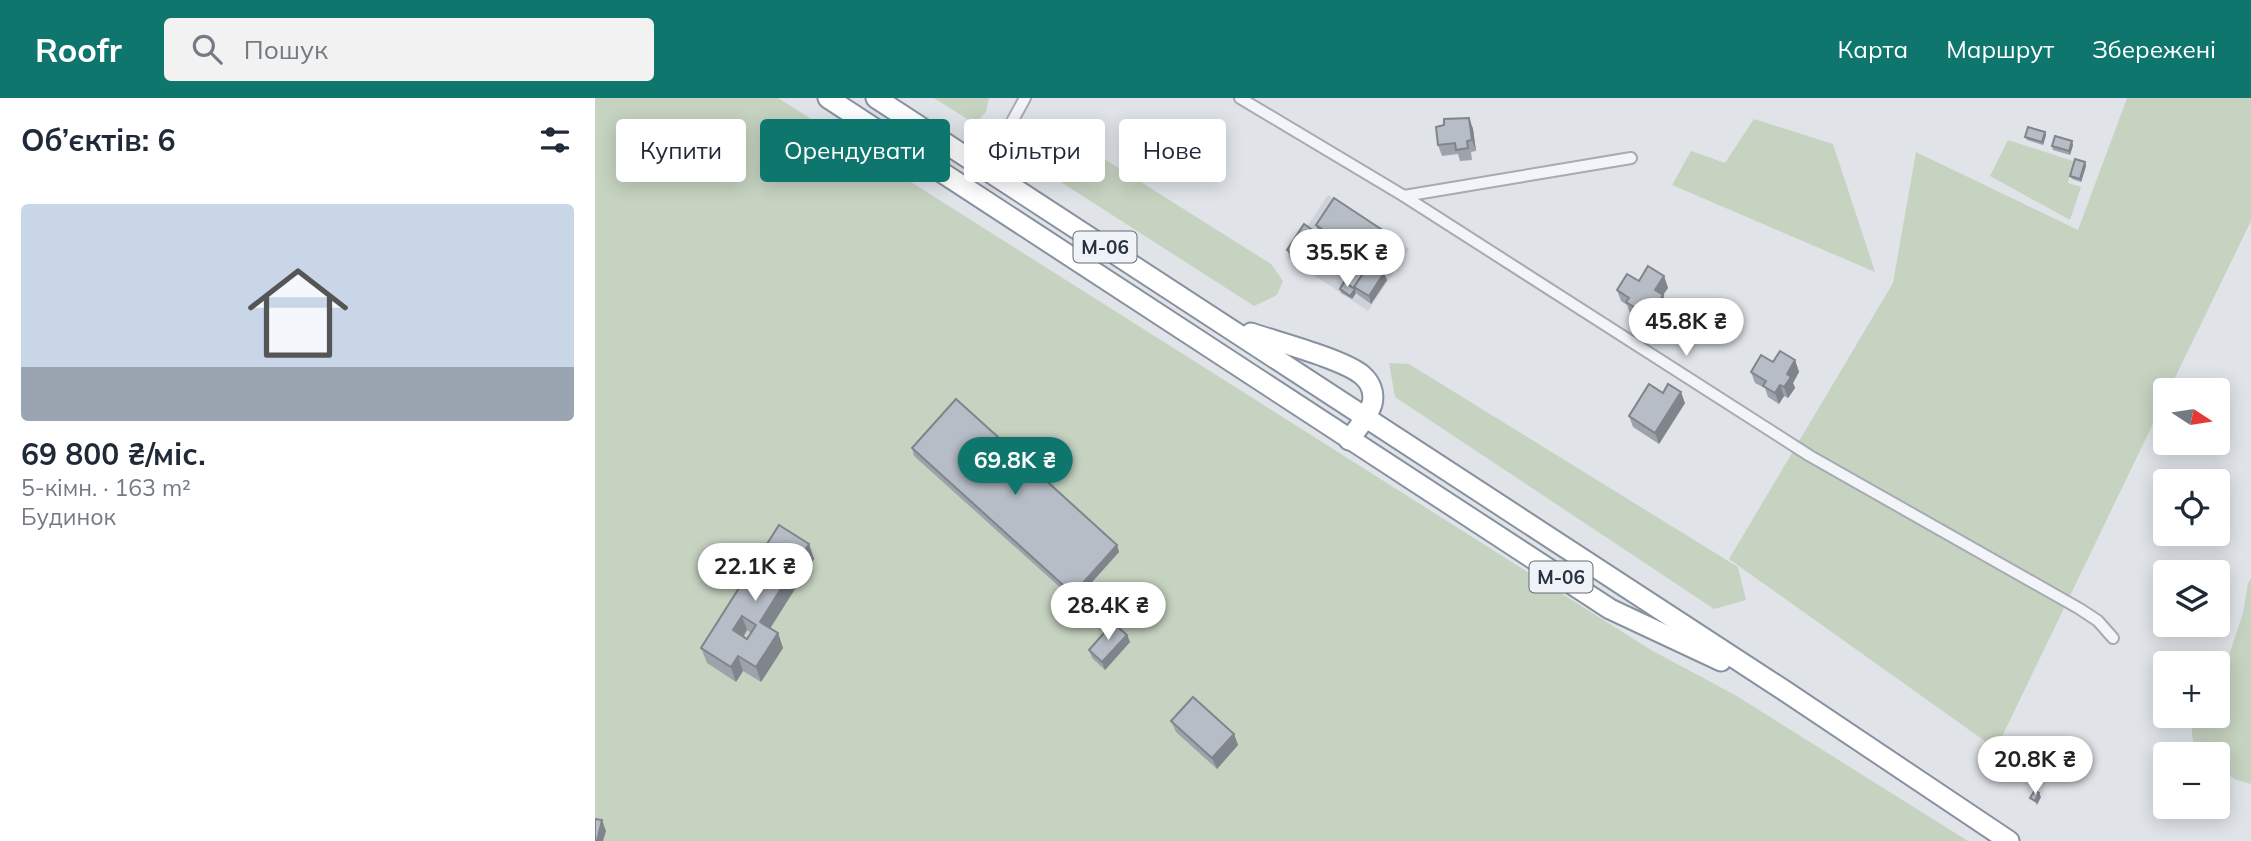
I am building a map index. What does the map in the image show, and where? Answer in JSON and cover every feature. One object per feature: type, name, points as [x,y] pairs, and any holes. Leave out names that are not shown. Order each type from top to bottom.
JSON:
[{"type":"highway","name":"М-06","points":[[828,98],[1610,609],[1785,691]]},
{"type":"highway","name":"М-06","points":[[876,98],[964,155]]},
{"type":"highway","name":"М-06","points":[[1006,182],[1785,691],[2009,841]]},
{"type":"highway","points":[[1224,324],[1347,366],[1360,373],[1373,390],[1372,403],[1349,440]]},
{"type":"street","points":[[1013,119],[1025,98]]},
{"type":"street","points":[[1240,98],[1405,196],[1810,456],[2080,609],[2098,621],[2113,638]]},
{"type":"street","points":[[1405,196],[1631,158]]},
{"type":"shaded area","points":[[1328,195],[1409,249],[1368,311],[1287,257]]},
{"type":"green space","points":[[595,98],[778,98],[811,119],[760,119],[760,182],[911,182],[1651,650],[1735,695],[1968,841],[595,841]]},
{"type":"green space","points":[[934,98],[989,98],[986,112],[980,119],[967,119]]},
{"type":"green space","points":[[2127,98],[2251,98],[2251,221],[2175,378],[2153,378],[2153,424],[1996,749],[1729,559],[1893,283],[1916,152],[2078,230]]},
{"type":"green space","points":[[1754,119],[1833,144],[1875,272],[1672,185],[1691,151],[1725,163]]},
{"type":"green space","points":[[2008,140],[2073,161],[2068,183],[2081,187],[2070,220],[1990,176]]},
{"type":"green space","points":[[1105,159],[1119,168],[1119,182],[1141,182],[1271,264],[1283,281],[1277,295],[1254,306],[1061,182],[1105,182]]},
{"type":"green space","points":[[1389,363],[1409,364],[1738,567],[1746,600],[1714,609],[1395,397]]},
{"type":"green space","points":[[2251,578],[2251,784],[2230,776],[2230,742],[2194,742],[2192,730],[2230,728],[2230,652],[2243,613]]},
{"type":"building","points":[[1469,118],[1472,140],[1467,141],[1468,148],[1456,150],[1455,143],[1438,145],[1436,127],[1444,125],[1444,119]]},
{"type":"building","points":[[2028,127],[2045,132],[2042,142],[2025,137]]},
{"type":"building","points":[[2055,136],[2072,141],[2069,151],[2052,146]]},
{"type":"building","points":[[2075,159],[2085,162],[2080,179],[2070,176]]},
{"type":"building","points":[[1334,198],[1384,231],[1366,259],[1316,225]]},
{"type":"building","points":[[1304,224],[1318,234],[1301,259],[1287,250]]},
{"type":"building","points":[[1370,263],[1384,273],[1369,296],[1354,287]]},
{"type":"building","points":[[1648,266],[1664,276],[1655,290],[1663,295],[1655,307],[1650,304],[1645,314],[1626,302],[1629,298],[1617,290],[1627,274],[1639,281]]},
{"type":"building","points":[[1344,282],[1355,289],[1350,296],[1340,289]]},
{"type":"building","points":[[1780,351],[1795,360],[1787,374],[1791,377],[1784,387],[1780,385],[1775,393],[1763,386],[1766,381],[1751,372],[1761,355],[1773,362]]},
{"type":"building","points":[[1649,384],[1663,393],[1668,384],[1681,392],[1655,433],[1629,416]]},
{"type":"building","points":[[956,399],[1117,545],[1073,594],[912,448]]},
{"type":"building","points":[[779,525],[809,544],[760,622],[778,633],[756,667],[738,656],[731,667],[701,648]],"holes":[[[742,616],[756,625],[747,639],[733,630]]]},
{"type":"building","points":[[1113,623],[1127,635],[1102,662],[1089,650]]},
{"type":"building","points":[[1193,697],[1234,734],[1212,758],[1171,721]]},
{"type":"building","points":[[2035,790],[2039,793],[2035,801],[2030,798]]},
{"type":"building","points":[[595,819],[602,820],[597,841],[595,841]]}]
